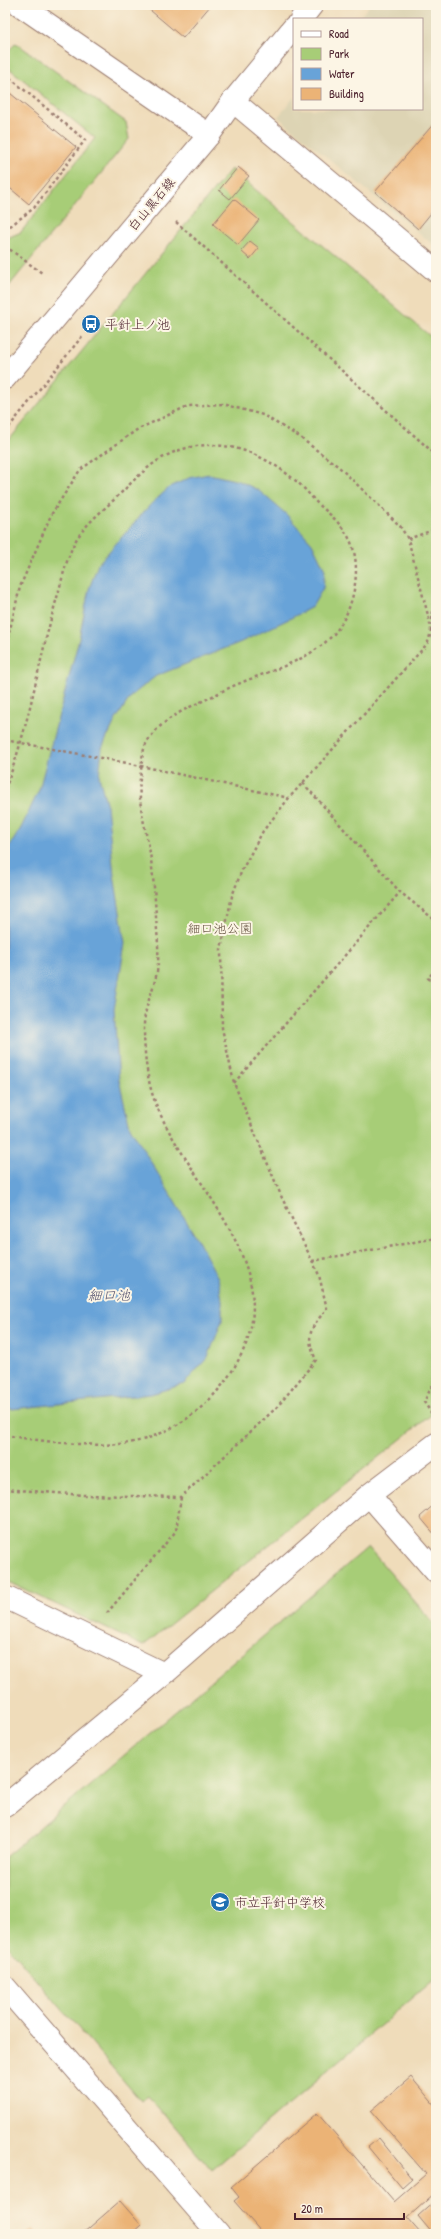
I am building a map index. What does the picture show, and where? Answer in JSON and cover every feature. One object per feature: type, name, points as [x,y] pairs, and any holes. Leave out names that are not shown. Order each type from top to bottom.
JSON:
[{"type":"street","points":[[20,5],[209,135]]},
{"type":"street","points":[[302,18],[312,5]]},
{"type":"street","name":"白山黒石線","points":[[5,378],[209,135],[233,101],[293,28]]},
{"type":"street","points":[[233,101],[436,271]]},
{"type":"street","points":[[5,1806],[164,1674],[370,1495],[436,1444]]},
{"type":"street","points":[[370,1495],[436,1572]]},
{"type":"street","points":[[5,1597],[164,1674]]},
{"type":"street","points":[[5,1987],[219,2234]]},
{"type":"path","points":[[5,74],[85,140],[34,208],[5,230]]},
{"type":"path","points":[[176,222],[436,456],[434,454],[436,460]]},
{"type":"path","points":[[5,246],[42,273]]},
{"type":"path","points":[[5,650],[20,587],[51,515],[80,470],[138,429],[188,406],[222,404],[263,415],[298,436],[340,467],[400,526],[408,539],[429,618],[431,635]]},
{"type":"path","points":[[5,789],[20,743],[51,616],[76,540],[90,523],[147,466],[173,452],[197,445],[233,446],[259,456],[291,477],[337,521],[352,542],[356,579],[344,620],[323,645],[303,658],[236,685],[169,719],[156,731],[145,746],[139,782],[139,805],[150,855],[158,965],[144,1018],[149,1077],[154,1100],[166,1125],[196,1175],[217,1206],[233,1236],[250,1281],[252,1308],[250,1335],[226,1382],[202,1407],[167,1431],[130,1443],[106,1444],[5,1435]]},
{"type":"path","points":[[408,539],[436,529]]},
{"type":"path","points":[[86,1637],[176,1531],[181,1497],[277,1407],[316,1360],[311,1347],[312,1325],[327,1308],[319,1274],[282,1198],[234,1083],[222,1028],[221,950],[232,896],[242,870],[263,831],[302,783],[427,644],[431,635],[433,610],[436,603]]},
{"type":"path","points":[[5,740],[127,762],[289,798]]},
{"type":"path","points":[[302,783],[400,892],[436,921]]},
{"type":"path","points":[[234,1083],[400,892]]},
{"type":"path","points":[[436,969],[428,978],[436,984]]},
{"type":"path","points":[[312,1261],[436,1238]]},
{"type":"path","points":[[436,1378],[424,1402],[436,1419]]},
{"type":"path","points":[[5,1489],[83,1495],[181,1497]]},
{"type":"shaded area","points":[[370,5],[436,5],[436,247],[278,117],[293,98],[293,110],[423,110],[423,18],[359,18]]},
{"type":"green space","points":[[16,43],[126,122],[129,139],[5,291],[5,239],[21,232],[95,138],[5,65],[5,54]]},
{"type":"green space","name":"細口池公園","points":[[231,169],[436,341],[436,1411],[143,1646],[5,1580],[5,445]]},
{"type":"green space","name":"市立平針中学校","points":[[368,1547],[436,1626],[436,1978],[212,2170],[148,2095],[141,2101],[5,1943],[5,1857]]},
{"type":"water","name":"細口池","points":[[209,474],[239,481],[258,490],[286,514],[312,543],[325,570],[323,588],[312,607],[241,642],[156,676],[131,696],[115,721],[102,748],[99,777],[107,806],[114,875],[125,943],[114,1010],[119,1080],[130,1127],[197,1239],[218,1278],[222,1299],[222,1321],[208,1357],[184,1384],[151,1394],[12,1409],[5,1407],[5,854],[21,828],[39,790],[79,639],[89,589],[98,564],[151,504],[170,487],[189,478]]},
{"type":"building","points":[[144,5],[211,5],[183,38]]},
{"type":"building","points":[[5,89],[76,147],[29,204],[5,184]]},
{"type":"building","points":[[436,121],[436,207],[418,229],[375,192]]},
{"type":"building","points":[[238,167],[249,176],[230,199],[219,190]]},
{"type":"building","points":[[234,199],[259,220],[238,245],[213,224]]},
{"type":"building","points":[[250,241],[259,248],[250,259],[241,251]]},
{"type":"building","points":[[436,1503],[436,1536],[420,1517]]},
{"type":"building","points":[[411,2077],[436,2107],[436,2192],[407,2218],[421,2234],[263,2234],[234,2201],[239,2197],[231,2187],[317,2113],[394,2202],[426,2174],[371,2111]]},
{"type":"building","points":[[379,2138],[412,2179],[402,2188],[368,2147]]},
{"type":"building","points":[[436,2200],[436,2234],[433,2234],[418,2216]]},
{"type":"building","points":[[120,2201],[141,2225],[131,2234],[82,2234]]},
{"type":"building","points":[[33,2229],[37,2234],[26,2234]]},
{"type":"place","name":"平針上ノ池","points":[[91,324]]},
{"type":"place","name":"市立平針中学校","points":[[220,1902]]}]
